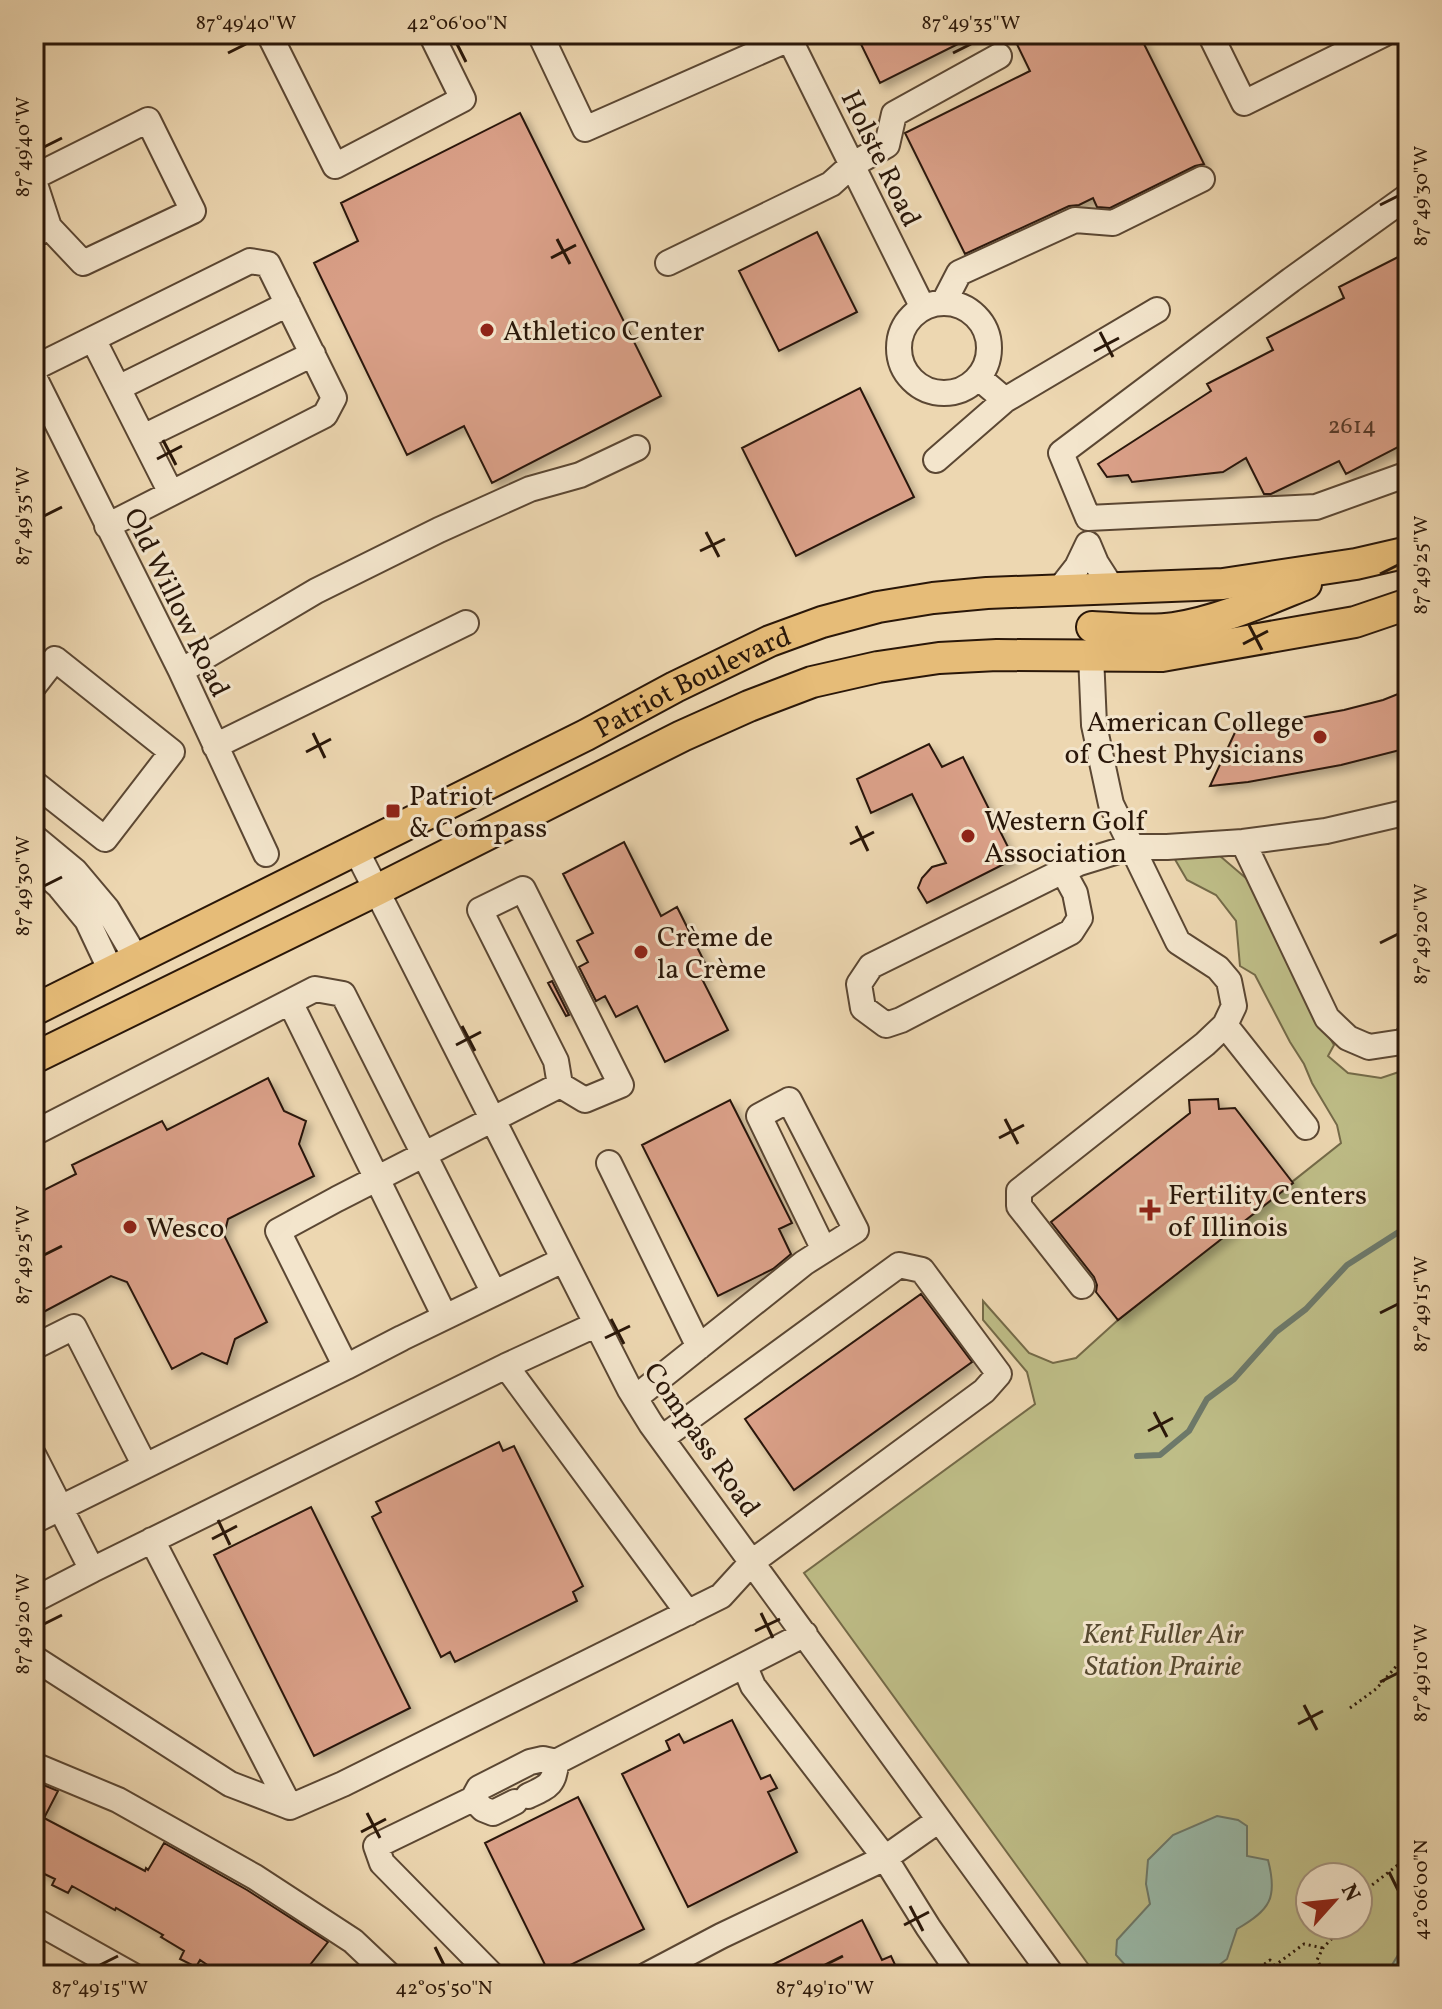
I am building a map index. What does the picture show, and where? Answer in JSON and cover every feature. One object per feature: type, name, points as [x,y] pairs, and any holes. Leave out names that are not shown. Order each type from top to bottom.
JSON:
[{"type":"main road","name":"Patriot Boulevard","points":[[34,1010],[586,735],[675,687],[770,641],[822,622],[878,607],[933,598],[1223,584],[1356,564],[1408,552]]},
{"type":"main road","points":[[1059,590],[1077,606],[1091,641],[1186,626],[1244,609],[1356,564]]},
{"type":"main road","name":"Patriot Boulevard","points":[[34,1058],[682,736],[812,682],[878,667],[939,658],[997,655],[1091,641],[1162,656],[1355,622],[1408,604]]},
{"type":"street","points":[[269,34],[335,166],[463,99],[431,34]]},
{"type":"street","points":[[540,34],[585,129],[788,36]]},
{"type":"street","points":[[1210,34],[1244,103],[1384,34]]},
{"type":"street","name":"Holste Road","points":[[788,36],[852,165],[934,305]]},
{"type":"street","points":[[668,263],[831,184],[852,165],[887,145],[894,114],[999,56]]},
{"type":"street","points":[[148,120],[193,211],[83,263],[41,231],[34,179],[148,120]]},
{"type":"street","points":[[934,305],[959,305],[972,312],[989,336],[987,365],[979,378],[955,393],[940,394],[914,382],[905,371],[899,342],[911,317],[934,305],[959,273],[1075,220],[1113,223],[1202,179]]},
{"type":"street","points":[[1112,588],[1088,544],[1088,518],[1061,453],[1408,196]]},
{"type":"street","points":[[34,368],[250,261],[268,264],[334,398],[325,415],[107,526]]},
{"type":"street","points":[[118,388],[288,304]]},
{"type":"street","points":[[936,460],[1005,400],[1157,310]]},
{"type":"street","points":[[93,339],[171,493]]},
{"type":"street","points":[[143,437],[313,354]]},
{"type":"street","name":"Old Willow Road","points":[[34,377],[181,671],[266,854]]},
{"type":"street","points":[[979,378],[1005,400]]},
{"type":"street","points":[[181,671],[316,591],[439,530],[530,489],[580,475],[637,448]]},
{"type":"street","points":[[1088,518],[1316,507],[1408,474]]},
{"type":"street","points":[[1059,590],[1077,567],[1088,544]]},
{"type":"street","points":[[215,746],[466,623]]},
{"type":"street","points":[[1082,1286],[1019,1206],[1019,1191],[1205,1044],[1225,1025],[1234,1006],[1229,981],[1218,968],[1178,942],[1111,804],[1094,725],[1091,641]]},
{"type":"street","points":[[34,686],[55,659],[172,752],[105,839],[34,783]]},
{"type":"street","points":[[1063,871],[1075,893],[1080,918],[1071,932],[901,1020],[886,1025],[863,1008],[859,984],[871,966],[1079,863],[1131,847],[1243,842],[1326,831],[1408,812]]},
{"type":"street","points":[[34,837],[75,871],[107,909],[123,964]]},
{"type":"street","points":[[1243,842],[1327,1018],[1348,1038],[1369,1047],[1402,1042],[1408,1037]]},
{"type":"street","name":"Compass Road","points":[[356,850],[595,1325],[635,1398],[1052,1975]]},
{"type":"street","points":[[34,864],[59,886],[123,964]]},
{"type":"street","points":[[523,889],[621,1085],[585,1100],[560,1085],[556,1061],[480,910],[523,889]]},
{"type":"street","points":[[34,1133],[315,989],[343,994],[494,1293]]},
{"type":"street","points":[[290,1002],[445,1317]]},
{"type":"street","points":[[1225,1025],[1306,1127]]},
{"type":"street","points":[[346,1367],[278,1231],[560,1085]]},
{"type":"street","points":[[635,1398],[804,1263],[856,1230],[789,1100],[759,1116],[824,1250]]},
{"type":"street","points":[[609,1163],[699,1347]]},
{"type":"street","points":[[34,1521],[563,1260]]},
{"type":"street","points":[[34,1658],[230,1784],[290,1807],[343,1784],[721,1596],[752,1562],[984,1391],[999,1374],[922,1270],[899,1265],[662,1438]]},
{"type":"street","points":[[34,1600],[595,1325]]},
{"type":"street","points":[[34,1347],[74,1327],[145,1466]]},
{"type":"street","points":[[506,1366],[688,1613]]},
{"type":"street","points":[[34,1456],[92,1570]]},
{"type":"street","points":[[152,1540],[290,1807]]},
{"type":"street","points":[[492,1975],[382,1863],[376,1846],[473,1799],[479,1788],[530,1762],[543,1759],[556,1762],[805,1634]]},
{"type":"street","points":[[745,1667],[753,1686],[885,1858],[961,1975]]},
{"type":"street","points":[[473,1799],[483,1809],[493,1813],[549,1786],[555,1775],[556,1762]]},
{"type":"street","points":[[34,1765],[118,1800],[255,1877],[353,1941],[378,1971]]},
{"type":"street","points":[[647,1975],[885,1858],[939,1820]]},
{"type":"street","points":[[34,1920],[132,1975]]},
{"type":"path","points":[[1350,1708],[1376,1689],[1408,1650]]},
{"type":"path","points":[[1374,1884],[1408,1857]]},
{"type":"path","points":[[1326,1975],[1317,1960],[1330,1941]]},
{"type":"path","points":[[1274,1966],[1304,1944],[1323,1948]]},
{"type":"path","points":[[1250,1975],[1270,1960],[1281,1975]]},
{"type":"green space","name":"Kent Fuller Air Station Prairie","points":[[1173,856],[1220,856],[1254,885],[1306,998],[1334,1045],[1328,1056],[1348,1073],[1381,1078],[1408,1069],[1408,1975],[1096,1975],[804,1573],[1035,1404],[1027,1372],[983,1320],[983,1301],[1029,1353],[1053,1363],[1076,1358],[1118,1320],[1341,1143],[1337,1125],[1255,975],[1240,966],[1236,921],[1216,895],[1187,880]]},
{"type":"shaded area","points":[[1217,1816],[1238,1820],[1247,1826],[1247,1856],[1268,1860],[1272,1884],[1269,1902],[1257,1916],[1237,1929],[1227,1959],[1206,1975],[1128,1975],[1126,1966],[1116,1955],[1117,1940],[1150,1904],[1146,1884],[1148,1860],[1173,1835]]},
{"type":"shaded area","points":[[1408,1918],[1408,1975],[1386,1975],[1398,1955],[1402,1927]]},
{"type":"building","points":[[856,34],[978,34],[880,83]]},
{"type":"building","points":[[1012,34],[1139,34],[1204,164],[1110,208],[1097,207],[1093,198],[1069,206],[965,254],[905,133],[1030,71]]},
{"type":"building","name":"Athletico Center","points":[[520,113],[661,396],[492,483],[464,426],[407,455],[314,263],[358,241],[341,203]]},
{"type":"building","points":[[817,232],[857,312],[779,351],[739,271]]},
{"type":"building","points":[[1408,252],[1408,442],[1346,474],[1339,461],[1271,494],[1264,494],[1246,458],[1223,472],[1132,482],[1128,475],[1107,477],[1098,464],[1211,391],[1207,384],[1273,350],[1267,338],[1344,298],[1339,287]]},
{"type":"building","points":[[860,388],[914,497],[796,556],[742,448]]},
{"type":"building","name":"American College of Chest Physicians","points":[[1408,690],[1408,748],[1341,765],[1210,786],[1238,726],[1344,710]]},
{"type":"building","name":"Western Golf Association","points":[[929,744],[942,767],[963,757],[1014,859],[927,903],[918,888],[922,878],[932,867],[946,863],[912,794],[871,813],[857,779]]},
{"type":"building","name":"Crème de la Crème","points":[[624,842],[661,916],[677,907],[709,971],[700,975],[728,1030],[665,1062],[637,1006],[616,1017],[605,996],[596,1001],[579,967],[588,962],[577,941],[593,933],[563,874]]},
{"type":"building","points":[[552,981],[569,1015],[566,1016],[548,983]]},
{"type":"building","name":"Wesco","points":[[268,1078],[284,1111],[306,1121],[299,1144],[314,1176],[228,1219],[224,1235],[267,1322],[235,1339],[227,1364],[202,1353],[172,1369],[127,1282],[111,1276],[34,1317],[34,1195],[76,1174],[72,1165],[162,1121],[167,1130]]},
{"type":"building","points":[[1218,1099],[1219,1109],[1235,1108],[1293,1183],[1118,1320],[1096,1292],[1094,1277],[1051,1222],[1190,1113],[1189,1100]]},
{"type":"building","points":[[730,1100],[792,1223],[779,1229],[791,1254],[773,1269],[718,1296],[642,1145]]},
{"type":"building","points":[[921,1294],[972,1362],[794,1490],[745,1419]]},
{"type":"building","points":[[499,1442],[503,1451],[514,1446],[583,1586],[573,1592],[577,1601],[455,1662],[450,1652],[441,1657],[372,1517],[381,1512],[376,1502]]},
{"type":"building","points":[[311,1507],[410,1708],[314,1756],[214,1555]]},
{"type":"building","points":[[732,1720],[761,1779],[770,1775],[777,1788],[768,1792],[797,1852],[688,1907],[622,1774],[670,1750],[666,1741],[679,1734],[684,1743]]},
{"type":"building","points":[[34,1781],[58,1791],[44,1818],[145,1871],[164,1843],[247,1890],[328,1942],[302,1975],[222,1975],[200,1960],[196,1967],[180,1959],[184,1951],[161,1937],[163,1935],[72,1886],[68,1893],[52,1885],[55,1879],[34,1869]]},
{"type":"building","points":[[578,1797],[644,1929],[550,1975],[485,1843]]},
{"type":"building","points":[[862,1920],[882,1960],[891,1956],[897,1969],[889,1975],[752,1975]]},
{"type":"waterway","points":[[1137,1456],[1160,1455],[1189,1431],[1207,1399],[1234,1379],[1276,1332],[1306,1309],[1347,1265],[1408,1226]]},
{"type":"place","name":"Athletico Center","points":[[487,330]]},
{"type":"place","name":"American College of Chest Physicians","points":[[1320,737]]},
{"type":"place","name":"Patriot & Compass","points":[[393,811]]},
{"type":"place","name":"Western Golf Association","points":[[968,836]]},
{"type":"place","name":"Crème de la Crème","points":[[641,952]]},
{"type":"place","name":"Fertility Centers of Illinois","points":[[1150,1210]]},
{"type":"place","name":"Wesco","points":[[130,1227]]}]
